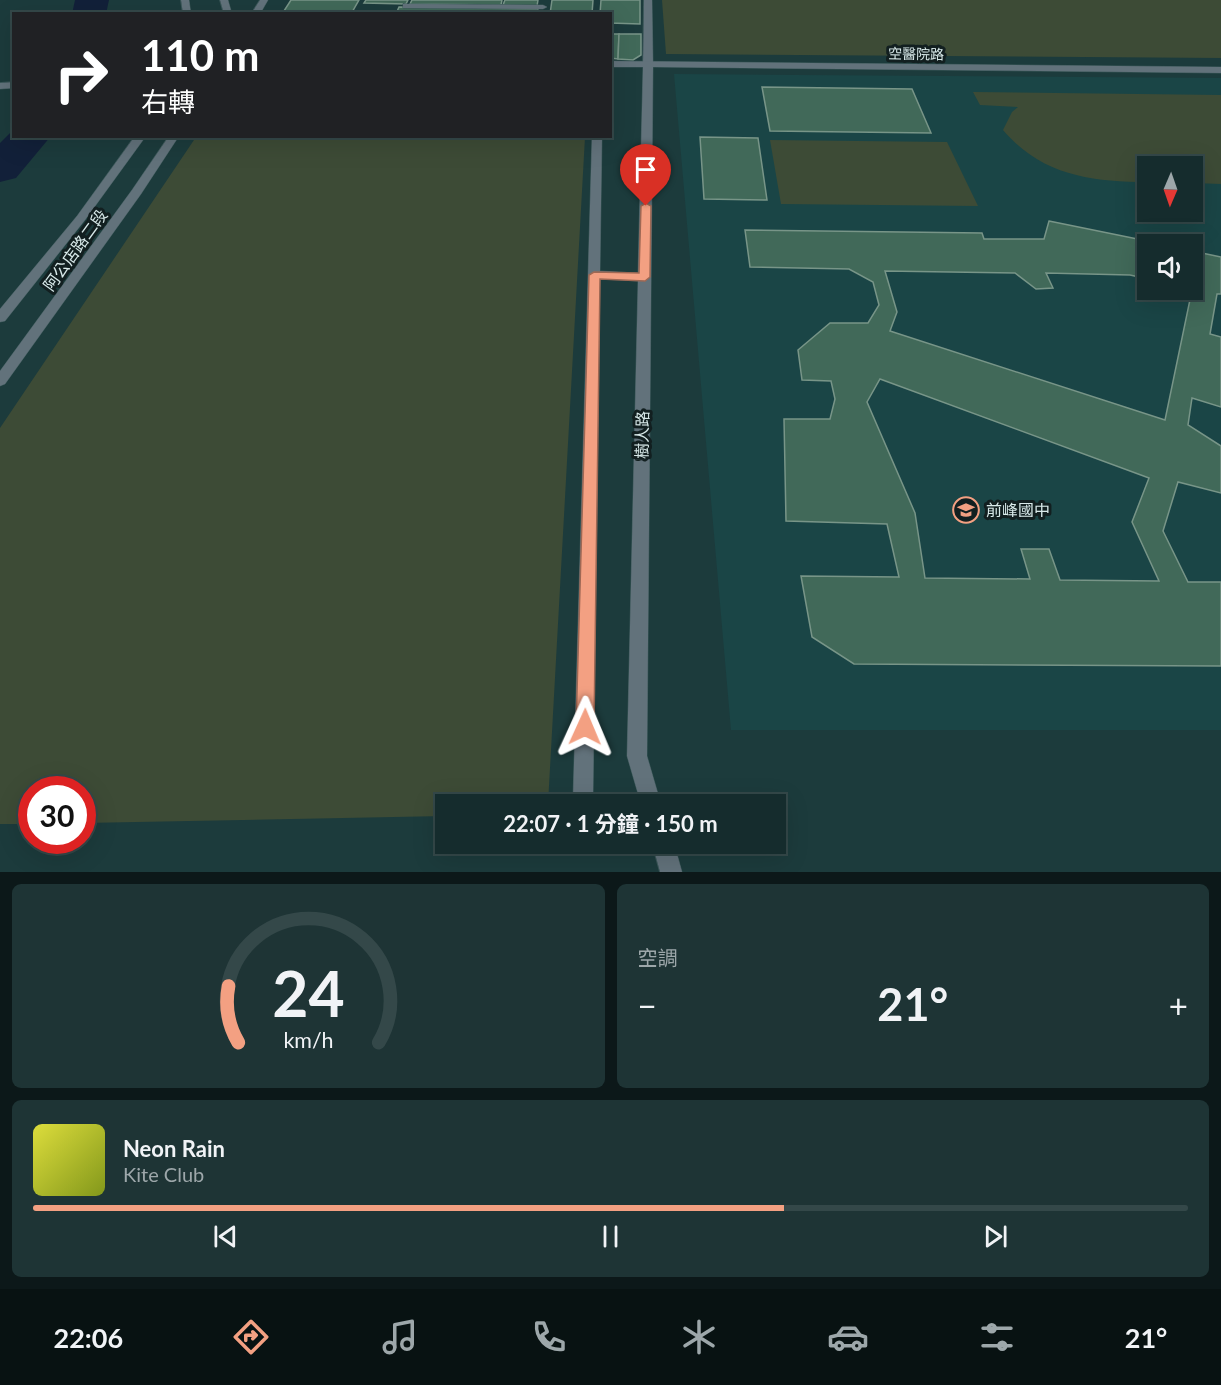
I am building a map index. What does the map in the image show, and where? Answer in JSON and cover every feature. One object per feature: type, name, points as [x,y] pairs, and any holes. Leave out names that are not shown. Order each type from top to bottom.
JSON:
[{"type":"street","name":"樹人路","points":[[648,0],[637,756],[648,794]]},
{"type":"street","points":[[406,6],[543,7]]},
{"type":"street","name":"空醫院路","points":[[612,64],[1221,70]]},
{"type":"street","name":"阿公店路二段","points":[[0,318],[81,218],[140,138]]},
{"type":"street","name":"阿公店路二段","points":[[0,381],[137,192],[173,138]]},
{"type":"street","points":[[583,794],[597,138]]},
{"type":"street","points":[[594,275],[645,277]]},
{"type":"street","points":[[666,854],[671,872]]},
{"type":"shaded area","name":"前峰國中","points":[[674,74],[1221,78],[1221,730],[731,730]]},
{"type":"green space","points":[[662,0],[1221,0],[1221,58],[666,54]]},
{"type":"green space","points":[[973,92],[1221,95],[1221,184],[1203,183],[1203,156],[1137,156],[1137,182],[1106,180],[1068,173],[1034,157],[1003,130],[1012,112],[1018,107],[980,105]]},
{"type":"green space","points":[[195,138],[585,138],[549,794],[435,794],[435,816],[96,823],[96,776],[18,776],[18,824],[0,824],[0,428]]},
{"type":"green space","points":[[770,140],[947,142],[978,206],[781,204]]},
{"type":"building","points":[[291,0],[359,0],[352,12],[283,12]]},
{"type":"building","points":[[366,0],[408,0],[406,4],[364,3]]},
{"type":"building","points":[[412,0],[502,0],[501,5],[410,4]]},
{"type":"building","points":[[505,0],[538,0],[537,6],[503,5]]},
{"type":"building","points":[[552,0],[593,0],[592,12],[550,12]]},
{"type":"building","points":[[601,0],[640,0],[640,24],[612,23],[612,12],[600,12]]},
{"type":"building","points":[[399,7],[538,9],[537,12],[397,12]]},
{"type":"building","points":[[612,34],[619,34],[618,59],[612,58]]},
{"type":"building","points":[[619,34],[641,34],[641,55],[633,60],[618,59]]},
{"type":"building","points":[[762,87],[912,89],[931,133],[770,131]]},
{"type":"building","points":[[700,137],[758,138],[767,200],[704,199]]},
{"type":"building","points":[[1049,221],[1137,239],[1137,277],[1046,273],[1053,288],[1036,289],[1015,273],[885,271],[897,312],[890,331],[1165,420],[1190,300],[1203,300],[1203,253],[1221,257],[1221,294],[1217,294],[1210,334],[1221,337],[1221,407],[1192,398],[1188,425],[1221,446],[1221,493],[1178,482],[1163,531],[1188,582],[1221,582],[1221,666],[854,664],[812,637],[801,576],[899,577],[887,524],[786,521],[784,419],[830,419],[835,399],[831,381],[802,380],[798,350],[830,323],[868,323],[879,305],[873,282],[849,269],[750,267],[745,230],[982,233],[984,239],[1044,239]],"holes":[[[880,379],[1149,478],[1132,522],[1159,581],[1060,580],[1049,549],[1021,549],[1030,579],[925,578],[915,513],[867,402]]]},
{"type":"waterway","points":[[89,12],[92,0]]},
{"type":"waterway","points":[[0,169],[28,138]]},
{"type":"place","name":"前峰國中","points":[[966,510]]},
{"type":"route","points":[[585,727],[594,275],[645,277],[646,206]]}]
